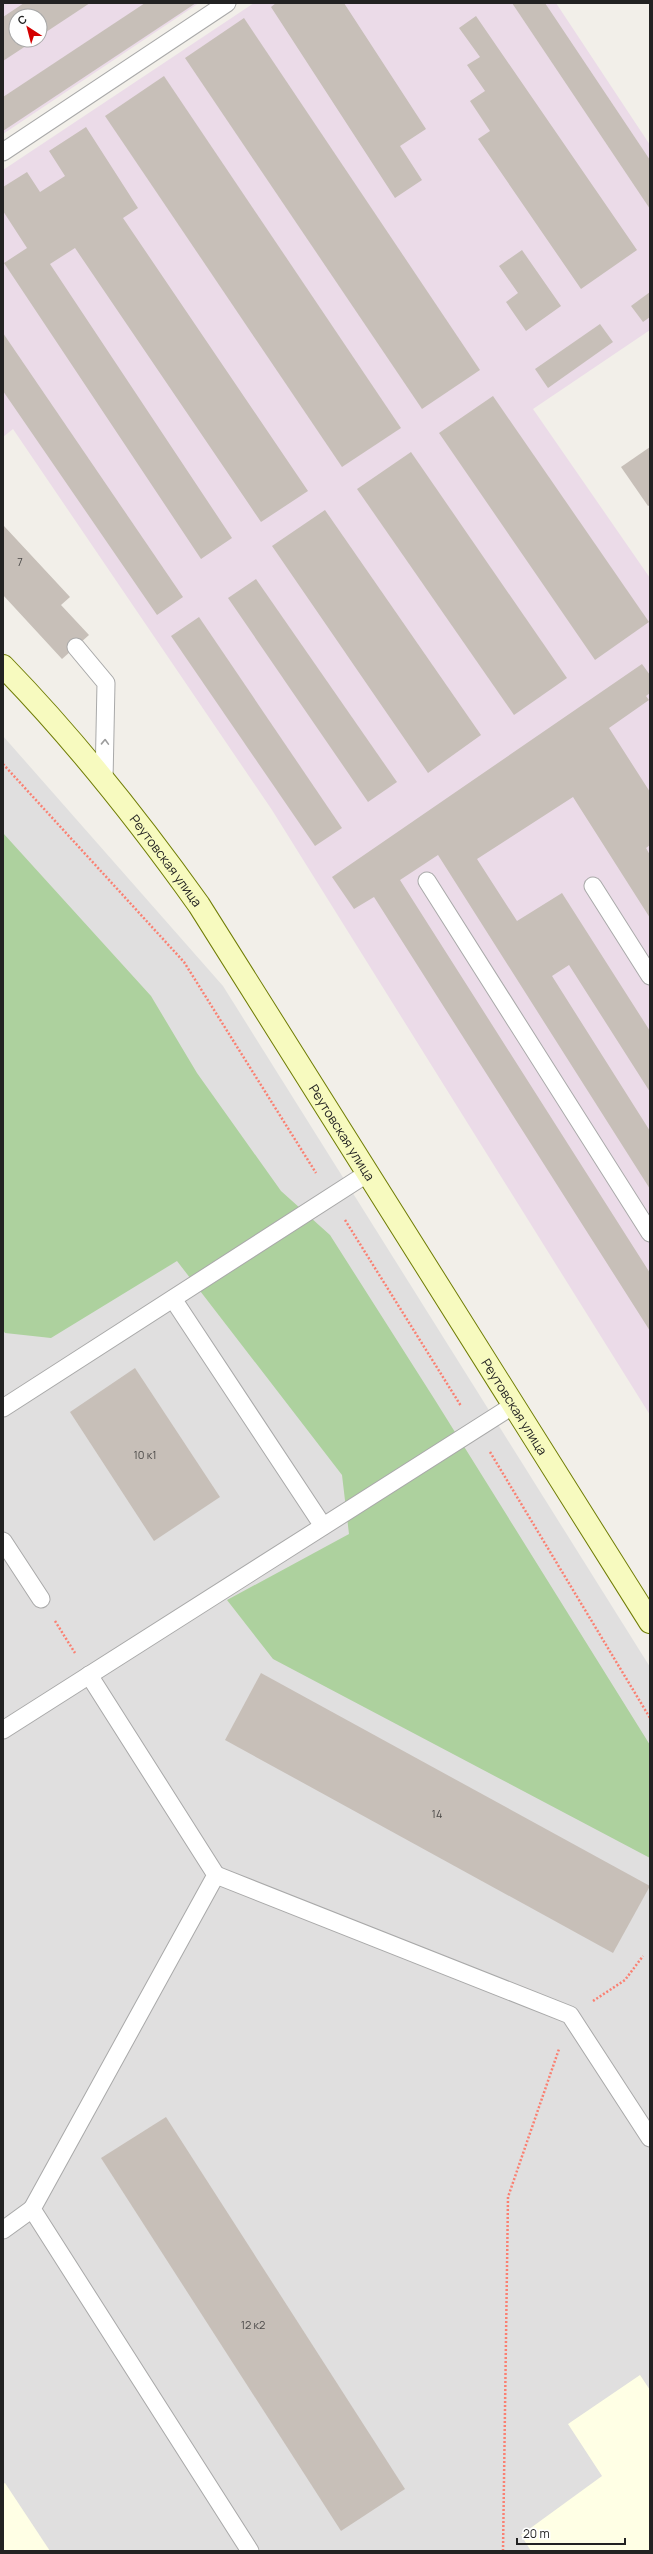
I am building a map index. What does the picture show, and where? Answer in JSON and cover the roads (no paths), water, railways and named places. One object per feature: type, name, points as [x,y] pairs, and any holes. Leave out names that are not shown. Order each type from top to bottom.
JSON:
[{"type":"street","name":"Реутовская улица","points":[[3,666],[104,781],[165,858],[199,905],[650,1622]]},
{"type":"lane","points":[[3,152],[227,3]]},
{"type":"lane","points":[[76,647],[106,683],[104,781]]},
{"type":"lane","points":[[427,881],[650,1234]]},
{"type":"lane","points":[[593,886],[650,976]]},
{"type":"lane","points":[[3,1408],[368,1172]]},
{"type":"lane","points":[[173,1299],[323,1526]]},
{"type":"lane","points":[[3,1730],[514,1405]]},
{"type":"lane","points":[[3,1541],[41,1599]]},
{"type":"lane","points":[[89,1675],[216,1875],[570,2016],[650,2138]]},
{"type":"lane","points":[[3,2230],[32,2209],[216,1875]]},
{"type":"lane","points":[[32,2209],[250,2551]]}]
